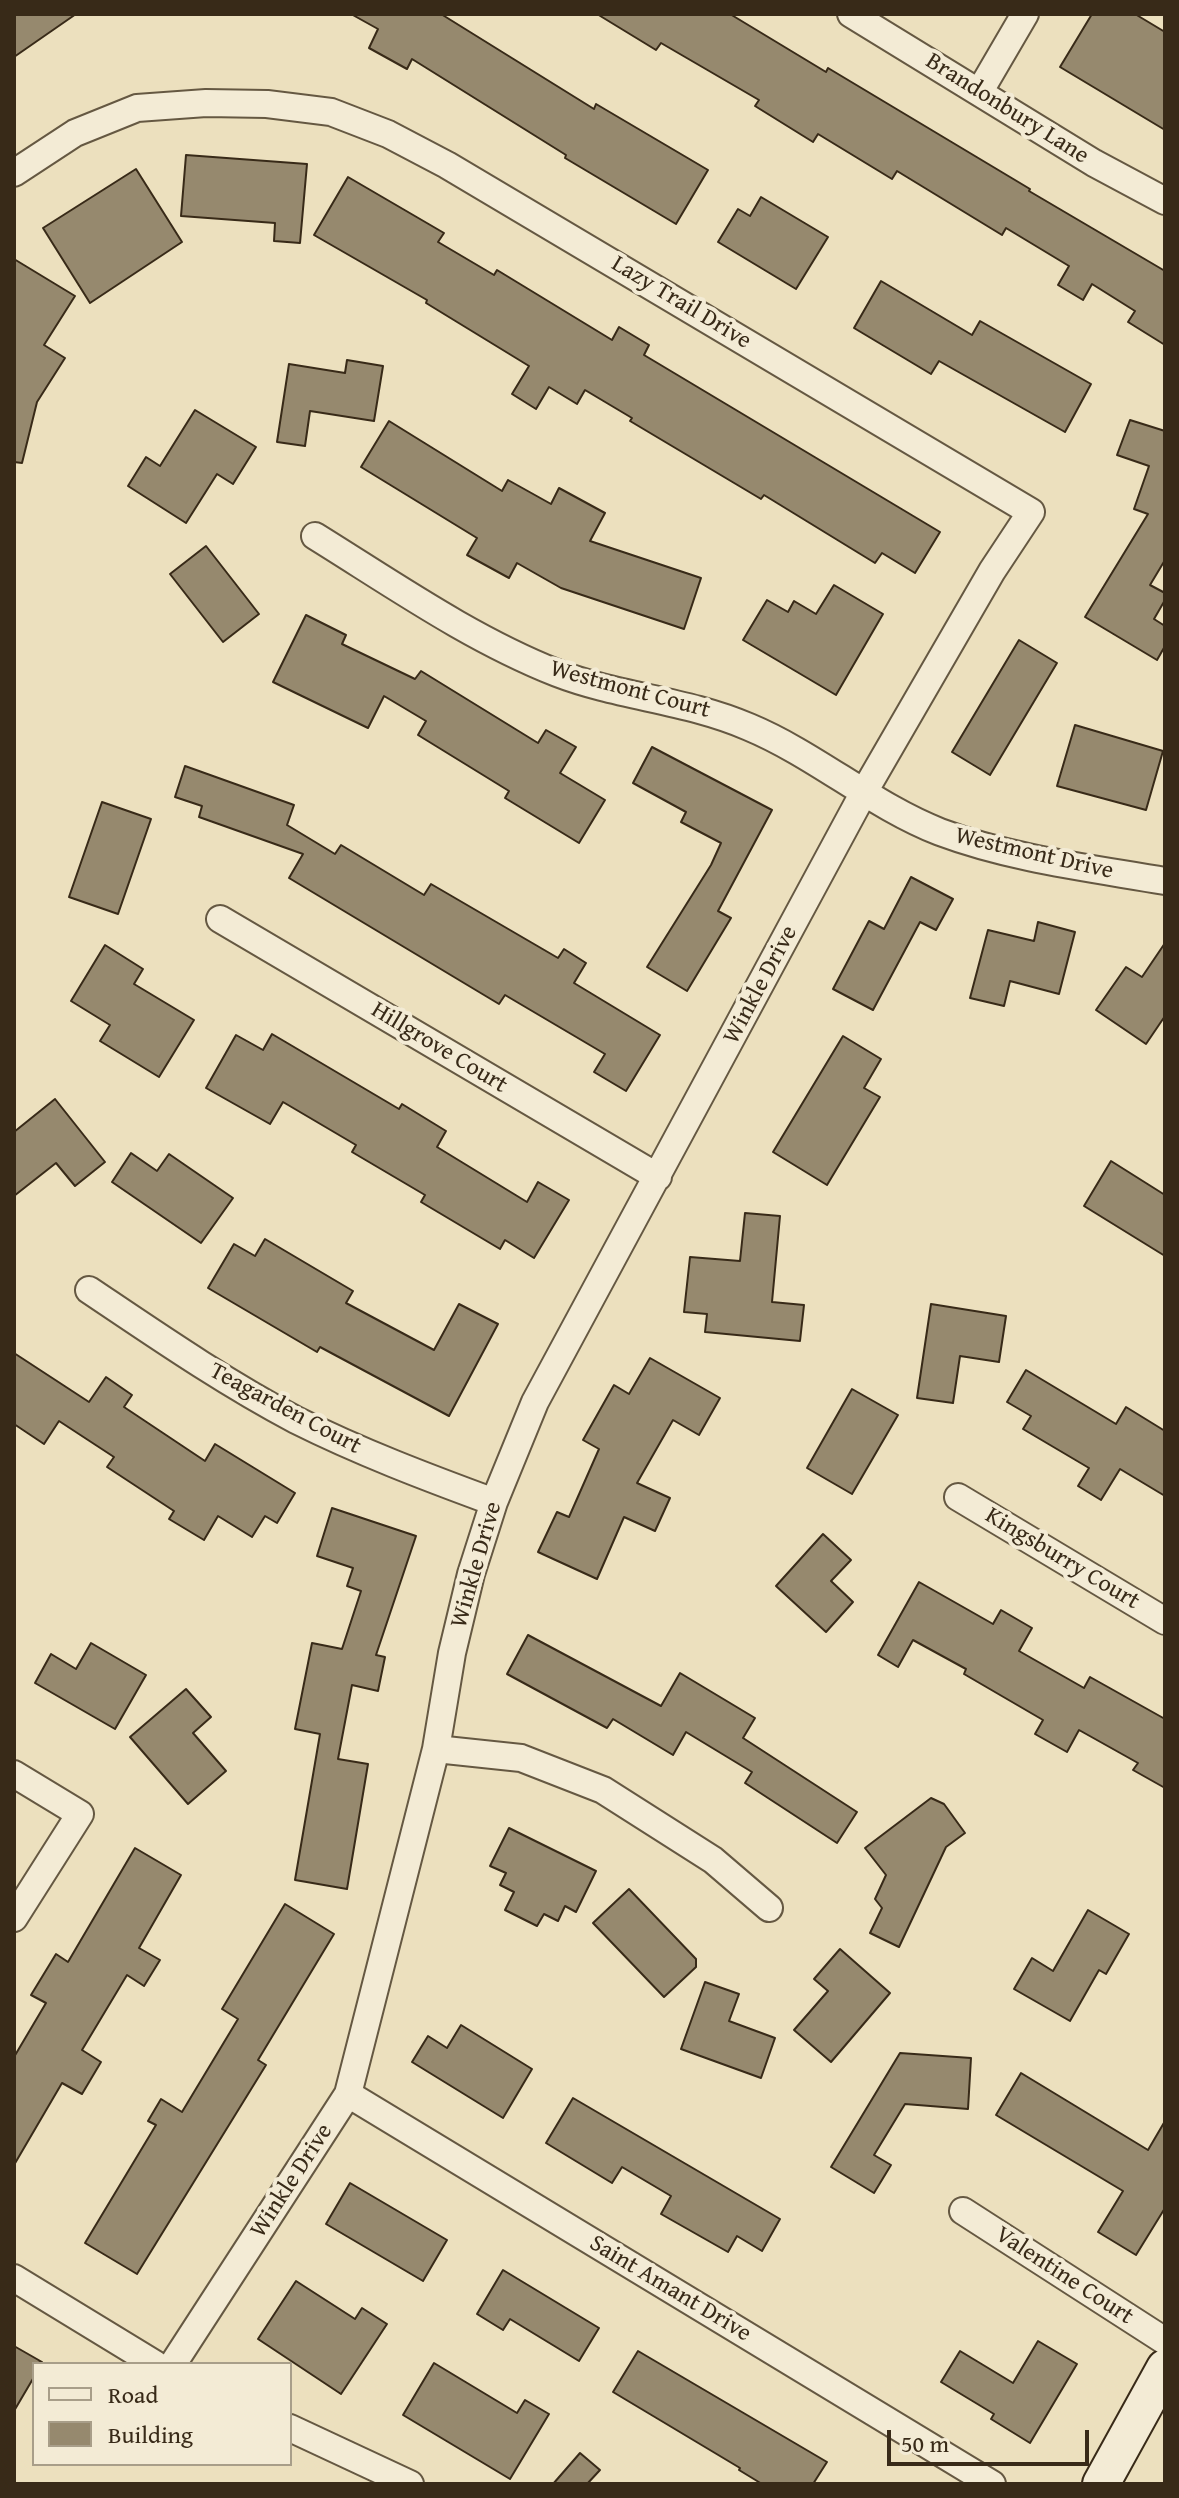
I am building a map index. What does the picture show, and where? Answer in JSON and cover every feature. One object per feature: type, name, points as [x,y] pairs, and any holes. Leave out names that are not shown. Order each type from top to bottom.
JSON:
[{"type":"street","name":"Brandonbury Lane","points":[[851,14],[1094,163],[1165,201]]},
{"type":"street","points":[[980,91],[1025,14]]},
{"type":"street","name":"Lazy Trail Drive","points":[[14,173],[75,133],[137,108],[237,103],[331,112],[388,134],[483,185],[1031,512],[992,571],[864,792]]},
{"type":"street","name":"Westmont Court","points":[[315,536],[511,654],[561,674],[707,710],[753,728],[864,792]]},
{"type":"street","name":"Westmont Drive","points":[[864,792],[938,831],[984,846],[1047,861],[1165,881]]},
{"type":"street","name":"Winkle Drive","points":[[174,2362],[348,2094],[436,1749],[455,1640],[471,1574],[494,1502],[535,1402],[864,792]]},
{"type":"street","name":"Hillgrove Court","points":[[220,919],[658,1177]]},
{"type":"street","name":"Teagarden Court","points":[[89,1290],[220,1376],[295,1419],[367,1454],[494,1502]]},
{"type":"street","name":"Kingsburry Court","points":[[958,1497],[1165,1621]]},
{"type":"street","points":[[436,1749],[521,1758],[603,1790],[713,1860],[769,1908]]},
{"type":"street","points":[[14,1774],[80,1814],[14,1918]]},
{"type":"street","name":"Saint Amant Drive","points":[[348,2094],[992,2484]]},
{"type":"street","name":"Valentine Court","points":[[963,2211],[1165,2341]]},
{"type":"street","points":[[14,2278],[152,2362]]},
{"type":"street","points":[[1101,2484],[1165,2368]]},
{"type":"street","points":[[292,2429],[410,2484]]},
{"type":"building","points":[[14,14],[76,14],[14,57]]},
{"type":"building","points":[[351,14],[441,14],[594,109],[596,104],[708,170],[676,224],[565,158],[566,155],[412,59],[407,69],[369,48],[378,29]]},
{"type":"building","points":[[597,14],[730,14],[826,72],[828,68],[1165,271],[1165,345],[1128,322],[1135,311],[1092,284],[1083,300],[1058,285],[1069,266],[1006,228],[1002,235],[897,171],[892,179],[818,134],[813,142],[755,106],[759,100],[661,43],[656,50]]},
{"type":"building","points":[[1092,14],[1135,14],[1165,32],[1165,130],[1060,67]]},
{"type":"building","points":[[186,155],[307,164],[300,243],[274,241],[275,223],[181,216]]},
{"type":"building","points":[[136,169],[182,242],[90,303],[43,228]]},
{"type":"building","points":[[348,177],[444,233],[438,242],[494,275],[497,270],[612,340],[619,327],[649,345],[644,355],[940,532],[915,573],[882,553],[875,563],[764,495],[761,499],[630,421],[632,418],[585,390],[577,404],[549,387],[536,409],[512,394],[529,366],[426,303],[427,300],[314,235]]},
{"type":"building","points":[[761,197],[828,237],[796,289],[718,242],[738,209],[750,216]]},
{"type":"building","points":[[14,259],[75,296],[44,345],[65,358],[37,402],[22,463],[14,462]]},
{"type":"building","points":[[881,281],[972,335],[980,321],[1091,384],[1065,432],[939,361],[931,374],[854,328]]},
{"type":"building","points":[[347,360],[383,366],[374,421],[310,411],[305,446],[277,442],[289,364],[345,373]]},
{"type":"building","points":[[195,410],[256,447],[233,484],[217,474],[186,523],[128,486],[146,457],[160,466]]},
{"type":"building","points":[[1130,420],[1165,431],[1165,560],[1150,585],[1165,593],[1165,600],[1154,619],[1165,626],[1165,646],[1157,660],[1085,617],[1148,514],[1134,509],[1149,466],[1117,455]]},
{"type":"building","points":[[389,421],[502,491],[508,480],[551,504],[559,488],[605,513],[590,541],[701,578],[684,629],[561,588],[517,563],[509,578],[467,555],[477,538],[361,467]]},
{"type":"building","points":[[206,546],[259,614],[223,642],[170,574]]},
{"type":"building","points":[[834,585],[883,614],[836,695],[743,640],[767,600],[788,612],[794,601],[816,614]]},
{"type":"building","points":[[306,615],[346,635],[342,644],[415,679],[421,671],[538,743],[546,730],[576,747],[560,773],[605,800],[579,843],[505,798],[509,791],[418,735],[426,721],[384,696],[368,728],[273,682]]},
{"type":"building","points":[[1019,640],[1057,663],[990,775],[952,752]]},
{"type":"building","points":[[1075,725],[1163,751],[1146,810],[1057,786]]},
{"type":"building","points":[[652,747],[772,810],[718,911],[731,918],[687,991],[647,967],[711,865],[721,843],[681,822],[686,812],[633,783]]},
{"type":"building","points":[[185,766],[294,805],[287,825],[335,854],[341,845],[424,895],[431,884],[558,958],[564,949],[586,963],[574,983],[660,1035],[626,1091],[594,1072],[605,1054],[505,995],[499,1004],[289,878],[303,854],[199,817],[202,806],[175,797]]},
{"type":"building","points":[[102,802],[151,819],[118,914],[69,897]]},
{"type":"building","points":[[911,877],[953,899],[936,930],[920,922],[873,1010],[833,989],[869,921],[884,929]]},
{"type":"building","points":[[1038,922],[1075,932],[1059,994],[1010,981],[1004,1006],[970,998],[988,930],[1034,941]]},
{"type":"building","points":[[1165,943],[1165,1016],[1146,1044],[1096,1010],[1126,967],[1142,977]]},
{"type":"building","points":[[105,945],[143,969],[134,984],[194,1020],[159,1077],[100,1041],[110,1025],[71,1001]]},
{"type":"building","points":[[272,1034],[399,1109],[402,1104],[446,1131],[437,1147],[527,1202],[538,1182],[569,1200],[534,1258],[505,1240],[500,1249],[421,1202],[425,1195],[352,1152],[356,1145],[283,1102],[270,1124],[206,1088],[236,1035],[263,1050]]},
{"type":"building","points":[[843,1036],[881,1059],[864,1088],[880,1097],[827,1185],[773,1152]]},
{"type":"building","points":[[55,1099],[105,1162],[75,1186],[56,1163],[14,1196],[14,1132]]},
{"type":"building","points":[[131,1153],[157,1171],[169,1154],[233,1198],[201,1243],[112,1182]]},
{"type":"building","points":[[1111,1161],[1165,1195],[1165,1256],[1084,1206]]},
{"type":"building","points":[[745,1213],[780,1216],[772,1302],[804,1305],[800,1341],[705,1332],[707,1314],[684,1312],[690,1257],[740,1261]]},
{"type":"building","points":[[265,1239],[353,1291],[346,1303],[434,1350],[459,1304],[498,1324],[449,1416],[320,1347],[317,1352],[208,1288],[234,1244],[255,1256]]},
{"type":"building","points":[[931,1304],[1006,1316],[999,1362],[960,1356],[953,1403],[917,1398]]},
{"type":"building","points":[[14,1353],[89,1402],[106,1377],[132,1395],[124,1407],[205,1461],[215,1444],[295,1493],[277,1523],[265,1516],[252,1537],[218,1516],[204,1540],[169,1519],[174,1511],[107,1467],[114,1457],[59,1421],[44,1444],[14,1424]]},
{"type":"building","points":[[650,1358],[720,1398],[699,1435],[673,1420],[637,1483],[670,1498],[655,1531],[624,1517],[597,1579],[538,1552],[557,1512],[569,1517],[599,1449],[583,1440],[614,1385],[629,1394]]},
{"type":"building","points":[[1026,1370],[1116,1424],[1126,1407],[1165,1431],[1165,1496],[1120,1469],[1101,1500],[1078,1486],[1089,1468],[1023,1429],[1031,1416],[1007,1402]]},
{"type":"building","points":[[852,1389],[898,1415],[852,1494],[807,1468]]},
{"type":"building","points":[[332,1508],[416,1536],[376,1655],[385,1657],[378,1691],[352,1685],[338,1759],[368,1764],[347,1889],[295,1880],[320,1734],[295,1729],[312,1643],[342,1649],[361,1591],[347,1586],[353,1568],[317,1556]]},
{"type":"building","points":[[823,1534],[851,1560],[831,1581],[853,1602],[826,1632],[776,1586]]},
{"type":"building","points":[[919,1582],[993,1624],[1001,1610],[1032,1628],[1019,1651],[1084,1688],[1090,1677],[1165,1719],[1165,1788],[1133,1770],[1138,1763],[1079,1730],[1067,1752],[1035,1734],[1043,1720],[964,1674],[966,1669],[913,1640],[898,1667],[878,1655]]},
{"type":"building","points":[[528,1635],[661,1706],[680,1673],[755,1718],[743,1738],[857,1812],[837,1843],[745,1783],[752,1772],[686,1732],[673,1755],[613,1719],[607,1728],[507,1674]]},
{"type":"building","points":[[91,1643],[146,1675],[115,1729],[35,1683],[51,1654],[76,1669]]},
{"type":"building","points":[[186,1689],[211,1717],[193,1733],[226,1771],[188,1804],[130,1737]]},
{"type":"building","points":[[931,1798],[944,1804],[965,1833],[946,1847],[899,1947],[870,1933],[882,1908],[875,1899],[886,1875],[865,1848]]},
{"type":"building","points":[[509,1828],[596,1871],[576,1912],[565,1906],[558,1921],[544,1914],[537,1926],[505,1910],[514,1892],[500,1885],[506,1873],[490,1866]]},
{"type":"building","points":[[135,1848],[181,1875],[139,1948],[160,1960],[144,1986],[127,1975],[82,2050],[101,2062],[82,2094],[62,2083],[14,2165],[14,2057],[46,2003],[31,1995],[56,1954],[68,1962]]},
{"type":"building","points":[[629,1889],[696,1959],[696,1967],[664,1997],[593,1923]]},
{"type":"building","points":[[285,1904],[334,1934],[258,2060],[266,2065],[137,2274],[85,2243],[156,2125],[148,2121],[161,2099],[182,2112],[238,2019],[222,2009]]},
{"type":"building","points":[[1088,1910],[1129,1934],[1106,1974],[1099,1970],[1070,2021],[1014,1989],[1032,1958],[1053,1971]]},
{"type":"building","points":[[840,1949],[890,1993],[831,2062],[794,2030],[828,1991],[814,1979]]},
{"type":"building","points":[[705,1982],[739,1994],[729,2021],[775,2038],[761,2078],[681,2049]]},
{"type":"building","points":[[461,2025],[532,2069],[503,2118],[412,2062],[428,2036],[447,2048]]},
{"type":"building","points":[[900,2053],[971,2058],[968,2109],[905,2104],[874,2155],[891,2165],[874,2193],[831,2167]]},
{"type":"building","points":[[1021,2073],[1148,2150],[1165,2121],[1165,2208],[1136,2255],[1098,2232],[1123,2191],[996,2115]]},
{"type":"building","points":[[573,2098],[780,2219],[762,2251],[737,2236],[728,2252],[661,2214],[671,2196],[622,2167],[612,2183],[546,2143]]},
{"type":"building","points":[[350,2183],[447,2240],[423,2281],[326,2224]]},
{"type":"building","points":[[503,2270],[599,2328],[579,2361],[510,2319],[503,2330],[477,2314]]},
{"type":"building","points":[[296,2281],[355,2319],[362,2308],[387,2324],[341,2394],[258,2339]]},
{"type":"building","points":[[1038,2341],[1077,2364],[1030,2443],[991,2419],[994,2414],[941,2382],[960,2351],[1013,2383]]},
{"type":"building","points":[[14,2346],[42,2362],[32,2362],[32,2380],[14,2411]]},
{"type":"building","points":[[638,2351],[827,2462],[813,2484],[762,2484],[613,2392]]},
{"type":"building","points":[[434,2363],[517,2413],[525,2400],[549,2414],[510,2479],[403,2415]]},
{"type":"building","points":[[580,2453],[600,2470],[587,2484],[553,2484]]}]
